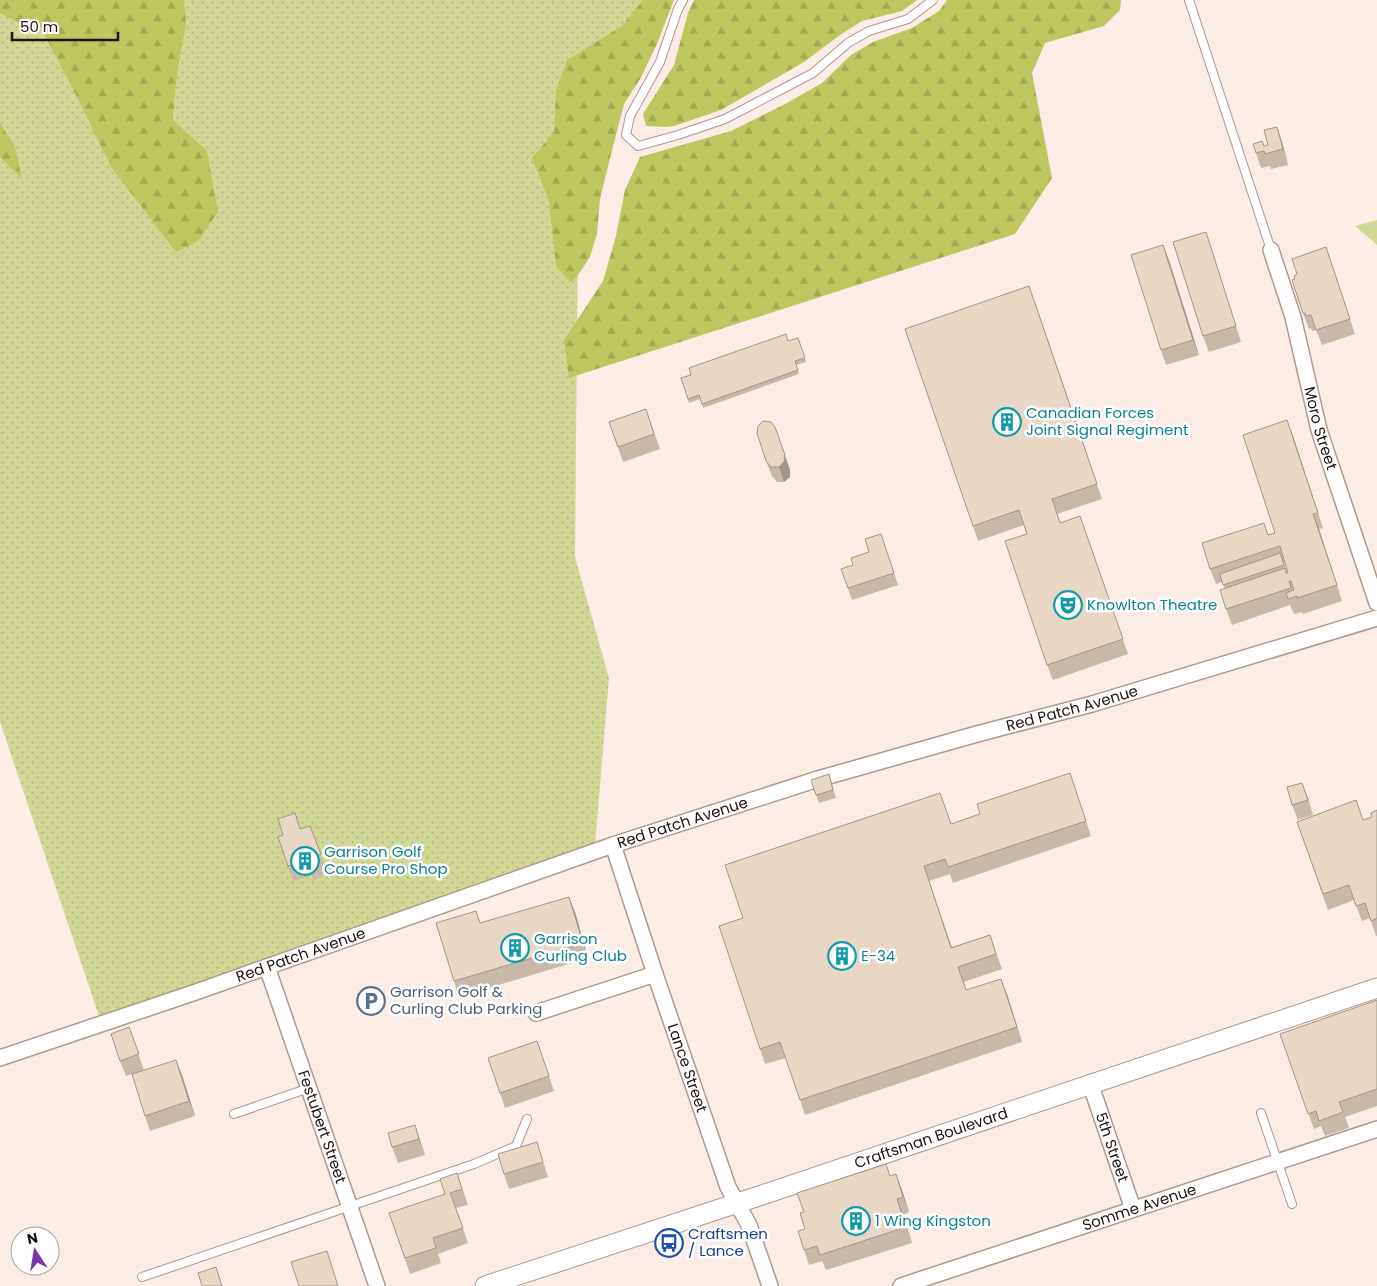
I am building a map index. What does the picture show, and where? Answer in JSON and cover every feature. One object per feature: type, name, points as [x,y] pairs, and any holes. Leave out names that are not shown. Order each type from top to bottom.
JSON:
[{"type":"street","name":"Moro Street","points":[[1271,250],[1293,317],[1319,430],[1377,603]]},
{"type":"street","name":"Red Patch Avenue","points":[[0,1058],[193,993],[613,845],[818,778],[1092,704],[1377,618]]},
{"type":"street","name":"Lance Street","points":[[613,845],[728,1187],[749,1225],[770,1286]]},
{"type":"street","name":"Festubert Street","points":[[267,967],[377,1286]]},
{"type":"street","points":[[536,1013],[655,974]]},
{"type":"street","name":"Craftsman Boulevard","points":[[485,1286],[1377,988]]},
{"type":"street","name":"5th Street","points":[[1090,1084],[1134,1209]]},
{"type":"street","name":"Somme Avenue","points":[[901,1286],[1377,1129]]},
{"type":"lane","points":[[683,0],[678,9],[660,62],[630,116],[626,135],[638,146],[725,119],[813,73],[848,43],[868,30],[908,19],[933,0]]},
{"type":"lane","points":[[1188,0],[1271,250]]},
{"type":"lane","points":[[234,1114],[309,1088]]},
{"type":"lane","points":[[1261,1113],[1292,1204]]},
{"type":"lane","points":[[142,1277],[474,1164],[516,1146],[527,1119]]},
{"type":"green space","points":[[0,0],[672,0],[619,50],[578,231],[575,557],[609,678],[594,857],[99,1016],[0,722]]},
{"type":"green space","points":[[0,0],[184,0],[186,24],[177,73],[173,120],[207,151],[218,212],[198,241],[176,252],[111,167],[40,26],[19,23],[0,13]]},
{"type":"green space","points":[[643,0],[674,0],[657,44],[640,79],[624,104],[600,199],[597,234],[590,257],[576,278],[570,282],[556,266],[549,201],[532,158],[554,132],[556,91],[567,60],[622,26]]},
{"type":"green space","points":[[694,0],[917,0],[902,11],[862,21],[804,62],[721,110],[674,126],[646,126],[643,114],[674,65],[688,13]]},
{"type":"green space","points":[[947,0],[1121,0],[1120,10],[1104,26],[1045,43],[1032,73],[1052,178],[1015,234],[569,378],[564,340],[603,281],[616,236],[625,190],[640,157],[731,131],[787,103],[822,83],[851,55],[873,42],[912,28],[939,11]]},
{"type":"green space","points":[[0,121],[15,146],[22,179],[0,157]]},
{"type":"green space","points":[[1377,220],[1377,245],[1355,226]]},
{"type":"building","points":[[1277,127],[1283,149],[1265,154],[1264,151],[1256,153],[1253,144],[1262,141],[1264,146],[1268,145],[1264,130]]},
{"type":"building","points":[[1206,232],[1236,326],[1203,336],[1173,242]]},
{"type":"building","points":[[1163,245],[1193,340],[1161,350],[1131,255]]},
{"type":"building","points":[[1326,247],[1350,319],[1316,330],[1311,315],[1306,316],[1303,313],[1292,280],[1295,279],[1294,276],[1297,274],[1292,259]]},
{"type":"building","name":"Canadian Forces Joint Signal Regiment","points":[[1029,286],[1097,484],[1052,499],[1060,523],[1080,516],[1123,639],[1047,665],[1005,541],[1027,534],[1019,510],[973,526],[905,329]]},
{"type":"building","points":[[786,334],[788,341],[798,338],[805,358],[795,361],[798,370],[702,404],[699,395],[688,399],[681,378],[691,375],[689,368]]},
{"type":"building","points":[[646,409],[654,434],[618,447],[609,422]]},
{"type":"building","points":[[1287,420],[1318,513],[1313,514],[1337,585],[1297,598],[1297,596],[1288,599],[1286,593],[1294,590],[1291,581],[1289,581],[1291,588],[1226,609],[1220,590],[1285,568],[1286,573],[1288,573],[1280,546],[1210,569],[1202,543],[1264,523],[1268,535],[1275,533],[1243,435]]},
{"type":"building","points":[[763,421],[771,422],[775,427],[785,455],[784,462],[779,467],[771,467],[766,461],[757,433],[758,426]]},
{"type":"building","points":[[881,534],[894,573],[848,588],[841,569],[853,565],[851,558],[869,552],[865,539]]},
{"type":"building","points":[[1280,553],[1284,565],[1223,585],[1220,574]]},
{"type":"building","name":"E-34","points":[[1070,773],[1086,821],[948,867],[945,859],[924,866],[951,948],[990,935],[996,954],[958,967],[966,990],[1001,979],[1017,1027],[800,1100],[780,1042],[760,1049],[719,926],[743,918],[725,865],[940,793],[951,824],[980,814],[977,804]]},
{"type":"building","points":[[829,774],[833,790],[816,795],[811,780]]},
{"type":"building","points":[[1302,783],[1308,800],[1292,805],[1287,787]]},
{"type":"building","points":[[1356,800],[1363,820],[1372,817],[1371,813],[1377,810],[1377,918],[1371,921],[1365,903],[1356,906],[1349,885],[1323,894],[1297,822]]},
{"type":"building","name":"Garrison Golf Course Pro Shop","points":[[295,813],[300,829],[310,826],[321,854],[316,856],[317,862],[308,865],[306,860],[288,866],[278,837],[283,835],[278,819]]},
{"type":"building","name":"Garrison Curling Club","points":[[569,897],[583,943],[454,981],[436,923],[476,911],[480,923]]},
{"type":"building","points":[[1377,1000],[1377,1089],[1339,1102],[1343,1112],[1319,1121],[1316,1111],[1308,1114],[1280,1034]]},
{"type":"building","points":[[129,1027],[139,1054],[120,1061],[111,1034]]},
{"type":"building","points":[[537,1041],[549,1076],[500,1093],[488,1058]]},
{"type":"building","points":[[176,1060],[189,1101],[145,1116],[132,1074]]},
{"type":"building","points":[[415,1125],[419,1139],[392,1147],[388,1133]]},
{"type":"building","points":[[537,1142],[543,1162],[504,1174],[498,1154]]},
{"type":"building","name":"1 Wing Kingston","points":[[886,1164],[890,1176],[896,1174],[903,1197],[897,1199],[906,1227],[820,1255],[817,1246],[804,1250],[798,1231],[805,1229],[800,1213],[804,1212],[797,1193]]},
{"type":"building","points":[[457,1173],[462,1189],[450,1193],[463,1228],[433,1238],[436,1248],[405,1258],[389,1213],[445,1194],[440,1179]]},
{"type":"building","points":[[327,1251],[338,1286],[299,1286],[291,1262]]},
{"type":"building","points":[[216,1267],[222,1286],[202,1286],[198,1273]]},
{"type":"place","name":"Canadian Forces Joint Signal Regiment","points":[[1007,422]]},
{"type":"place","name":"Knowlton Theatre","points":[[1068,605]]},
{"type":"place","name":"Garrison Golf Course Pro Shop","points":[[305,861]]},
{"type":"place","name":"Garrison Curling Club","points":[[515,948]]},
{"type":"place","name":"E-34","points":[[842,956]]},
{"type":"place","name":"Garrison Golf & Curling Club Parking","points":[[371,1001]]},
{"type":"place","name":"1 Wing Kingston","points":[[856,1221]]},
{"type":"place","name":"Craftsmen / Lance","points":[[669,1243]]}]
